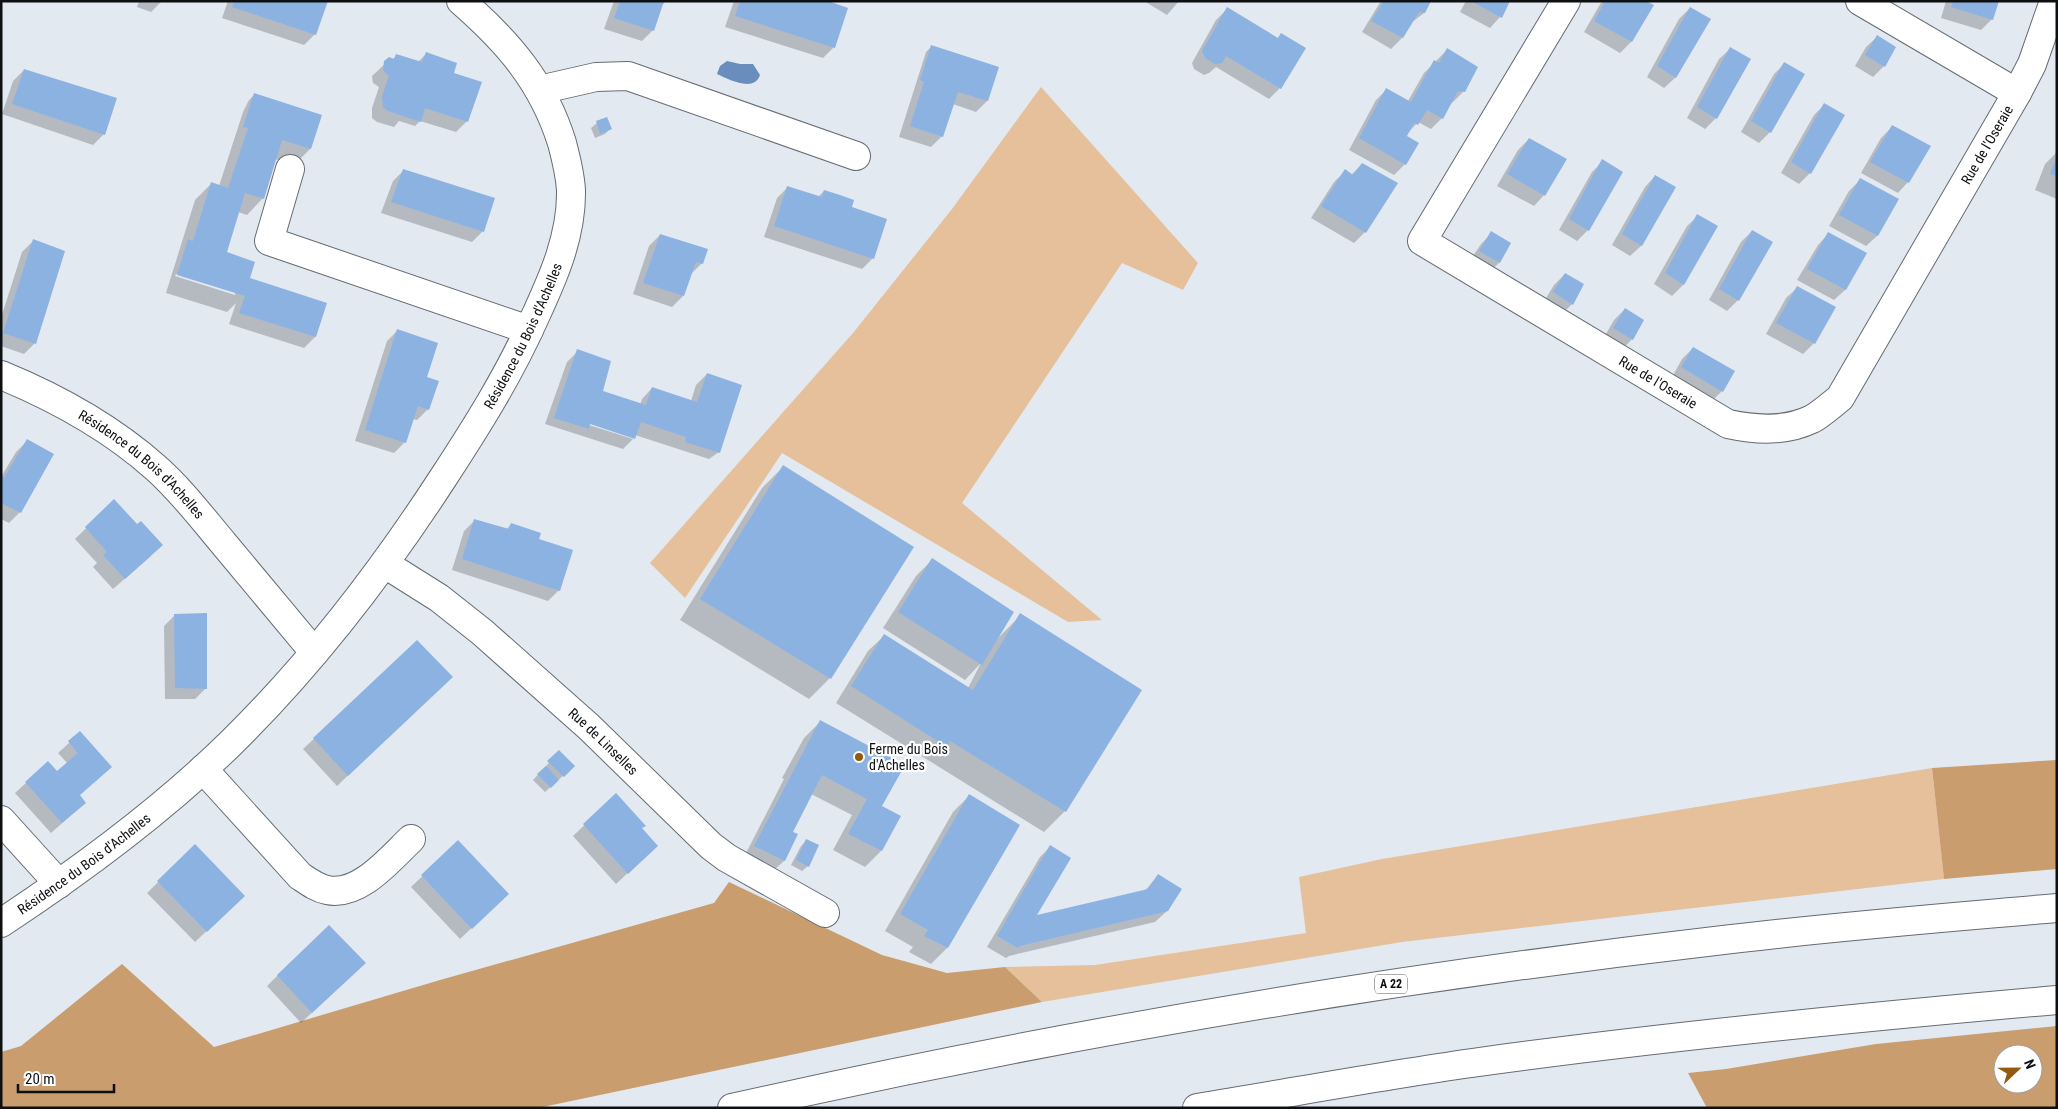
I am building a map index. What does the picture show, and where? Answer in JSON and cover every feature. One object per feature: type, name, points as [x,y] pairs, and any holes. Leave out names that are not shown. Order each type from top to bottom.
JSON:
[{"type":"main road","name":"Résidence du Bois d'Achelles","points":[[1,923],[59,884],[116,842],[203,769],[259,714],[314,652],[385,564],[479,423],[514,363],[563,248],[571,203],[571,185],[563,147],[540,90],[516,54],[461,1]]},
{"type":"main road","name":"Rue de l'Oseraie","points":[[1566,1],[1422,242],[1728,424],[1754,429],[1784,428],[1812,419],[1840,398],[2017,93],[2032,64],[2054,1]]},
{"type":"main road","name":"Rue de l'Oseraie","points":[[1860,1],[2017,93]]},
{"type":"main road","points":[[540,90],[596,77],[628,76],[856,156]]},
{"type":"main road","points":[[290,169],[269,241],[529,330]]},
{"type":"main road","name":"Résidence du Bois d'Achelles","points":[[1,375],[45,394],[76,411],[105,429],[155,468],[196,510],[314,652]]},
{"type":"main road","name":"Rue de Linselles","points":[[385,564],[439,598],[482,632],[590,726],[711,846],[728,858],[825,913]]},
{"type":"main road","points":[[203,769],[300,876],[328,891],[343,890],[360,884],[372,876],[410,839]]},
{"type":"main road","points":[[1,820],[59,884]]},
{"type":"main road","name":"A 22","points":[[732,1108],[1097,1033],[1397,983],[1717,940],[2057,908]]},
{"type":"main road","points":[[1197,1108],[1473,1063],[1656,1040],[1918,1012],[2057,1000]]},
{"type":"shaded area","points":[[1041,87],[1198,263],[1183,290],[1122,263],[962,503],[1102,620],[1068,622],[782,453],[685,598],[650,563],[853,333],[952,209]]},
{"type":"shaded area","points":[[2057,760],[2057,869],[1944,879],[1932,768]]},
{"type":"shaded area","points":[[1932,768],[1944,879],[1402,942],[1042,1002],[1005,967],[1095,965],[1306,933],[1299,877],[1382,859]]},
{"type":"shaded area","points":[[729,882],[882,955],[947,973],[1005,967],[1042,1002],[538,1108],[1,1108],[1,1052],[21,1046],[122,964],[214,1047],[440,980],[714,903]]},
{"type":"shaded area","points":[[2057,1026],[2057,1108],[1707,1108],[1688,1073],[1726,1069],[1876,1044]]},
{"type":"water","points":[[727,61],[753,64],[760,75],[757,80],[747,84],[717,74],[720,66]]},
{"type":"building","points":[[234,1],[328,1],[316,35],[232,7]]},
{"type":"building","points":[[620,1],[664,1],[654,31],[614,18]]},
{"type":"building","points":[[740,1],[828,1],[848,8],[835,48],[735,16]]},
{"type":"building","points":[[1384,1],[1431,1],[1425,13],[1419,12],[1403,38],[1371,21]]},
{"type":"building","points":[[1471,1],[1510,1],[1502,18]]},
{"type":"building","points":[[1605,1],[1646,1],[1654,5],[1632,42],[1594,21]]},
{"type":"building","points":[[1953,1],[1999,1],[1993,20],[1951,7]]},
{"type":"building","points":[[1227,7],[1278,38],[1281,33],[1306,48],[1281,89],[1226,56],[1222,63],[1215,64],[1205,58],[1202,51]]},
{"type":"building","points":[[1690,7],[1711,19],[1676,78],[1657,66]]},
{"type":"building","points":[[1877,35],[1896,47],[1885,67],[1865,55]]},
{"type":"building","points":[[931,45],[999,67],[988,101],[958,92],[943,137],[910,126],[924,82],[920,80]]},
{"type":"building","points":[[1730,47],[1751,59],[1717,119],[1697,107]]},
{"type":"building","points":[[1447,48],[1478,67],[1465,92],[1458,91],[1443,119],[1427,110],[1418,125],[1414,123],[1407,136],[1419,143],[1406,165],[1359,138],[1386,88],[1411,102],[1434,60],[1439,63]]},
{"type":"building","points":[[426,52],[457,63],[454,73],[482,82],[468,122],[425,108],[421,122],[388,111],[383,107],[382,96],[389,76],[383,70],[384,61],[389,57],[394,59],[396,54],[422,62]]},
{"type":"building","points":[[1784,62],[1805,74],[1771,133],[1751,121]]},
{"type":"building","points":[[24,69],[117,98],[105,135],[12,104]]},
{"type":"building","points":[[254,93],[322,115],[311,149],[282,140],[264,199],[245,193],[227,252],[255,262],[250,278],[327,303],[316,337],[239,313],[245,296],[177,275],[188,239],[193,241],[211,182],[228,188],[248,128],[243,127]]},
{"type":"building","points":[[1824,103],[1845,115],[1811,174],[1791,162]]},
{"type":"building","points":[[607,117],[612,129],[600,134],[596,121]]},
{"type":"building","points":[[1892,125],[1931,146],[1909,183],[1870,162]]},
{"type":"building","points":[[1529,138],[1567,159],[1545,196],[1507,174]]},
{"type":"building","points":[[2057,157],[2057,176],[2050,174]]},
{"type":"building","points":[[1602,159],[1623,172],[1589,231],[1569,219]]},
{"type":"building","points":[[1362,163],[1398,183],[1366,233],[1321,206],[1345,169],[1353,175]]},
{"type":"building","points":[[403,169],[495,198],[484,232],[391,202]]},
{"type":"building","points":[[1655,175],[1676,187],[1642,246],[1622,234]]},
{"type":"building","points":[[1860,178],[1899,199],[1878,236],[1839,215]]},
{"type":"building","points":[[787,186],[822,197],[824,190],[840,195],[854,200],[852,207],[887,219],[874,259],[774,226]]},
{"type":"building","points":[[1697,214],[1718,226],[1684,285],[1665,273]]},
{"type":"building","points":[[1752,230],[1773,242],[1739,301],[1719,289]]},
{"type":"building","points":[[1491,231],[1511,243],[1500,263],[1479,251]]},
{"type":"building","points":[[1828,232],[1867,253],[1846,290],[1807,269]]},
{"type":"building","points":[[660,234],[708,249],[703,264],[696,262],[684,296],[643,283]]},
{"type":"building","points":[[33,239],[65,251],[36,344],[3,333]]},
{"type":"building","points":[[1565,273],[1584,284],[1573,305],[1553,292]]},
{"type":"building","points":[[1797,286],[1836,307],[1815,344],[1776,323]]},
{"type":"building","points":[[1625,308],[1644,320],[1633,340],[1613,328]]},
{"type":"building","points":[[397,329],[438,343],[427,377],[439,381],[429,410],[418,406],[406,443],[365,430]]},
{"type":"building","points":[[1693,347],[1735,371],[1723,392],[1681,367]]},
{"type":"building","points":[[577,349],[611,361],[603,391],[646,405],[652,387],[697,402],[707,373],[742,385],[720,453],[685,442],[686,437],[641,422],[635,439],[590,424],[589,429],[554,418]]},
{"type":"building","points":[[27,439],[54,454],[21,513],[1,503],[1,476],[4,478]]},
{"type":"building","points":[[783,465],[914,547],[831,679],[700,599]]},
{"type":"building","points":[[114,499],[137,524],[141,521],[163,545],[125,579],[103,555],[107,552],[85,527]]},
{"type":"building","points":[[474,519],[509,529],[511,523],[541,533],[539,539],[573,550],[560,591],[462,559]]},
{"type":"building","points":[[932,558],[1014,612],[982,665],[898,612]]},
{"type":"building","points":[[207,613],[207,689],[175,688],[174,614]]},
{"type":"building","points":[[1020,613],[1142,690],[1066,812],[950,741],[947,747],[851,686],[884,634],[973,690]]},
{"type":"building","points":[[417,640],[453,677],[348,776],[313,738]]},
{"type":"building","points":[[820,720],[905,765],[882,806],[901,816],[882,851],[848,834],[867,799],[822,775],[793,832],[798,834],[785,861],[754,846]]},
{"type":"building","points":[[80,731],[112,767],[80,795],[86,803],[62,823],[25,782],[48,761],[57,771],[78,753],[68,741]]},
{"type":"building","points":[[559,750],[575,766],[564,777],[547,761]]},
{"type":"building","points":[[546,766],[559,780],[551,788],[537,774]]},
{"type":"building","points":[[616,793],[646,826],[642,828],[658,846],[628,874],[583,824]]},
{"type":"building","points":[[969,794],[1020,825],[948,948],[924,936],[928,930],[900,914]]},
{"type":"building","points":[[806,839],[819,845],[809,867],[796,860]]},
{"type":"building","points":[[458,840],[509,894],[472,929],[421,875]]},
{"type":"building","points":[[195,844],[245,896],[207,932],[157,881]]},
{"type":"building","points":[[1050,845],[1071,858],[1037,915],[1148,889],[1158,874],[1182,889],[1168,911],[1018,948],[997,936]]},
{"type":"building","points":[[329,925],[366,963],[312,1013],[277,975]]},
{"type":"place","name":"Ferme du Bois d'Achelles","points":[[859,757]]}]
